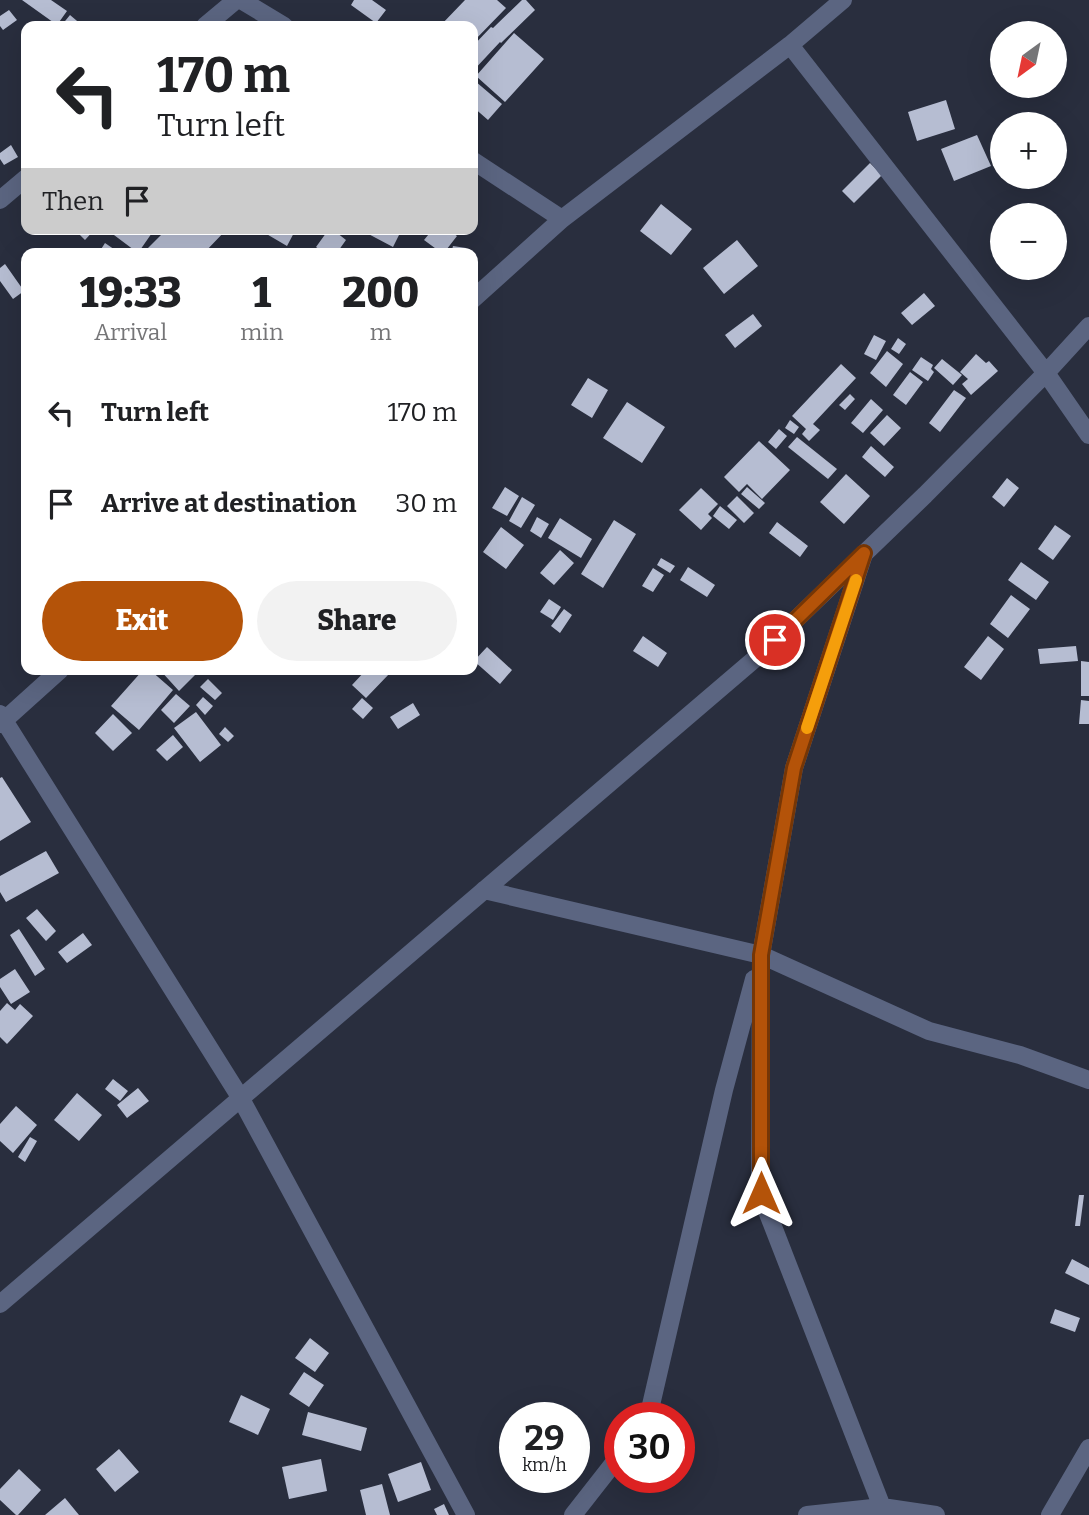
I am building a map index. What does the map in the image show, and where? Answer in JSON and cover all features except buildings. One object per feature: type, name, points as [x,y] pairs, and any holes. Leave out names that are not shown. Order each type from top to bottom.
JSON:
[{"type":"street","points":[[212,21],[239,0],[275,21]]},
{"type":"street","points":[[478,295],[562,219],[790,45],[843,0]]},
{"type":"street","points":[[790,45],[1046,373],[1089,435]]},
{"type":"street","points":[[478,164],[562,219]]},
{"type":"street","points":[[0,200],[21,182]]},
{"type":"street","points":[[0,1304],[757,657],[1046,373],[1089,326]]},
{"type":"street","points":[[652,1402],[724,1090],[761,955],[794,768],[864,553]]},
{"type":"street","points":[[54,675],[1,720],[240,1097],[466,1515]]},
{"type":"street","points":[[484,890],[761,955],[929,1031],[1020,1055],[1089,1080]]},
{"type":"street","points":[[761,955],[761,1193],[882,1507]]},
{"type":"street","points":[[1050,1515],[1089,1448]]},
{"type":"street","points":[[573,1515],[604,1475]]},
{"type":"street","points":[[807,1515],[882,1507],[936,1515]]},
{"type":"slow traffic","points":[[807,728],[856,580]]},
{"type":"route","points":[[761,1193],[761,955],[794,768],[864,553],[775,640]]}]
